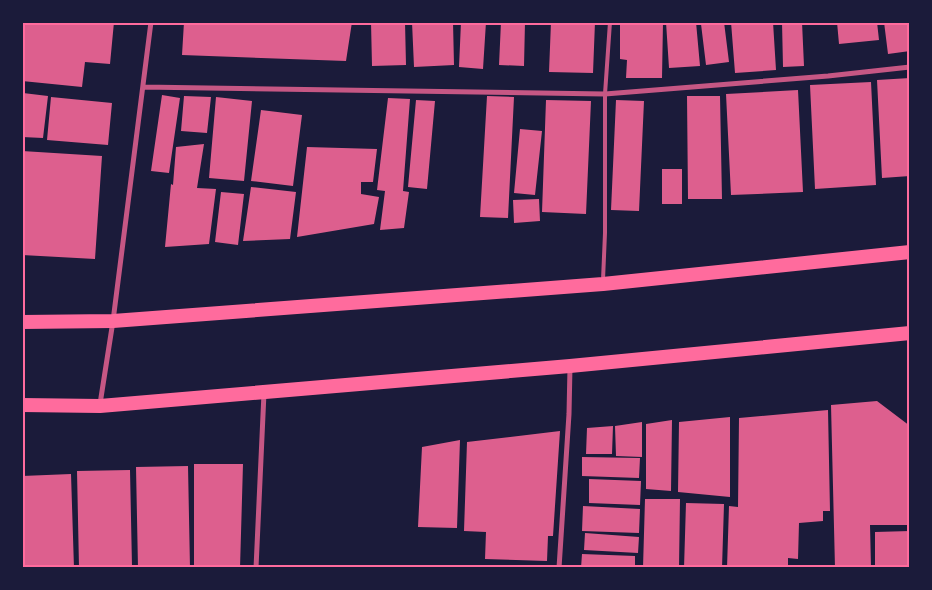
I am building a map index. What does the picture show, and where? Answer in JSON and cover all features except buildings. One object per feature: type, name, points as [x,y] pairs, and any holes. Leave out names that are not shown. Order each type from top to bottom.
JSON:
[{"type":"highway","points":[[22,322],[113,321],[603,284],[910,252]]},
{"type":"highway","points":[[22,405],[100,406],[570,366],[910,333]]},
{"type":"street","points":[[100,406],[113,321],[151,22]]},
{"type":"street","points":[[143,87],[605,94],[828,76],[910,67]]},
{"type":"street","points":[[559,568],[569,414],[570,366]]},
{"type":"street","points":[[256,568],[264,392]]},
{"type":"lane","points":[[603,284],[605,94],[610,22]]}]
